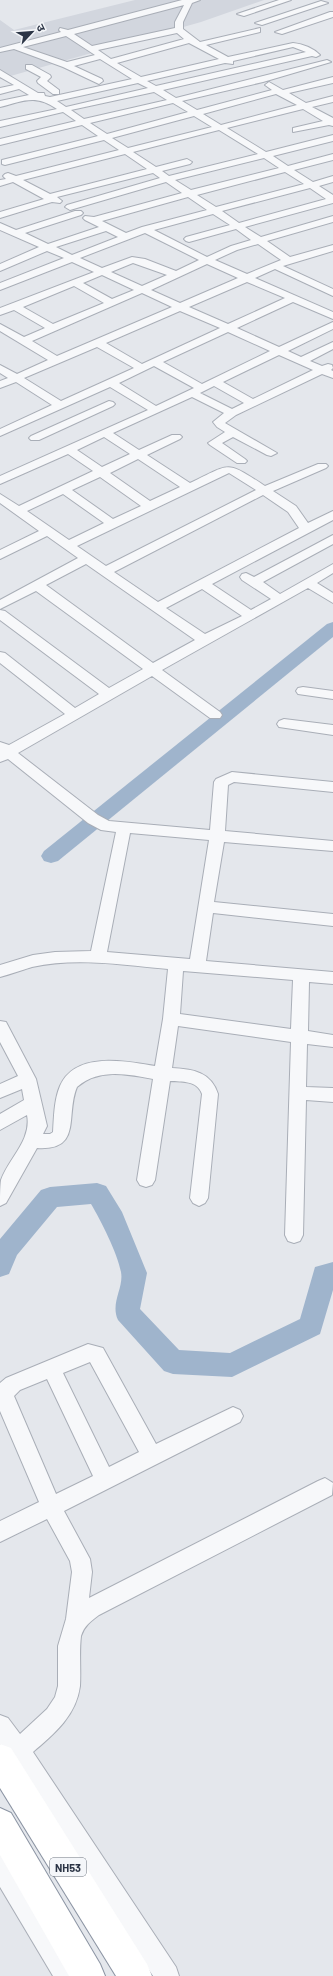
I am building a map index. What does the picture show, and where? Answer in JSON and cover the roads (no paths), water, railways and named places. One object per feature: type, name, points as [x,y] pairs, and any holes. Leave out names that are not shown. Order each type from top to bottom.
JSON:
[{"type":"highway","name":"NH53","points":[[9,1754],[135,1976]]},
{"type":"highway","name":"NH53","points":[[0,1824],[88,1976]]},
{"type":"street","points":[[232,9],[251,3],[262,4],[288,0],[306,9]]},
{"type":"street","points":[[0,53],[65,31],[122,19],[188,1]]},
{"type":"street","points":[[91,49],[110,45],[125,35],[176,24],[188,6],[188,1]]},
{"type":"street","points":[[0,46],[188,1]]},
{"type":"street","points":[[323,1],[333,8]]},
{"type":"street","points":[[38,72],[63,64],[106,59],[193,42],[258,27],[284,15],[306,9],[323,1],[333,2]]},
{"type":"street","points":[[240,14],[262,4]]},
{"type":"street","points":[[279,32],[333,14]]},
{"type":"street","points":[[284,15],[302,24]]},
{"type":"street","points":[[122,19],[150,20]]},
{"type":"street","points":[[111,21],[125,35]]},
{"type":"street","points":[[176,24],[193,42],[332,122]]},
{"type":"street","points":[[65,31],[106,59],[265,155],[333,199]]},
{"type":"street","points":[[99,37],[110,45]]},
{"type":"street","points":[[50,100],[293,45],[300,46],[330,63]]},
{"type":"street","points":[[0,50],[16,47],[63,64],[99,82]]},
{"type":"street","points":[[0,124],[314,53]]},
{"type":"street","points":[[0,104],[184,62]]},
{"type":"street","points":[[0,142],[330,63]]},
{"type":"street","points":[[29,67],[48,77],[42,81],[56,92]]},
{"type":"street","points":[[0,73],[36,96],[50,100],[288,260]]},
{"type":"street","points":[[3,160],[106,137],[195,112],[333,80]]},
{"type":"street","points":[[0,91],[20,86]]},
{"type":"street","points":[[0,183],[13,178],[221,128],[333,99]]},
{"type":"street","points":[[296,130],[332,122]]},
{"type":"street","points":[[16,233],[74,210],[168,179],[333,138]]},
{"type":"street","points":[[92,221],[333,157]]},
{"type":"street","points":[[3,160],[24,176]]},
{"type":"street","points":[[0,215],[51,198],[187,162]]},
{"type":"street","points":[[0,173],[13,178],[92,221],[126,237]]},
{"type":"street","points":[[0,287],[145,229],[333,179]]},
{"type":"street","points":[[189,239],[333,199]]},
{"type":"street","points":[[24,341],[176,276],[206,260],[234,248],[333,219]]},
{"type":"street","points":[[0,226],[74,258],[101,272],[333,376]]},
{"type":"street","points":[[0,268],[47,247],[106,228]]},
{"type":"street","points":[[145,229],[206,260],[247,276],[333,316]]},
{"type":"street","points":[[0,385],[247,276],[288,260],[333,248]]},
{"type":"street","points":[[0,258],[11,264]]},
{"type":"street","points":[[0,312],[127,261],[136,260],[176,276]]},
{"type":"street","points":[[274,265],[333,292]]},
{"type":"street","points":[[75,283],[112,303]]},
{"type":"street","points":[[0,433],[294,298]]},
{"type":"street","points":[[14,306],[52,328]]},
{"type":"street","points":[[0,480],[156,410],[333,325]]},
{"type":"street","points":[[0,327],[56,360]]},
{"type":"street","points":[[97,342],[142,368]]},
{"type":"street","points":[[301,361],[333,345]]},
{"type":"street","points":[[155,362],[232,413]]},
{"type":"street","points":[[271,453],[221,425],[219,422],[232,413],[333,365]]},
{"type":"street","points":[[0,368],[84,416],[188,487]]},
{"type":"street","points":[[110,382],[156,410]]},
{"type":"street","points":[[214,382],[253,404]]},
{"type":"street","points":[[89,392],[134,420]]},
{"type":"street","points":[[35,438],[84,416],[116,408]]},
{"type":"street","points":[[41,414],[84,442]]},
{"type":"street","points":[[16,425],[35,438],[102,471],[149,506]]},
{"type":"street","points":[[233,432],[214,443],[241,461]]},
{"type":"street","points":[[18,511],[176,437]]},
{"type":"street","points":[[106,571],[263,491],[322,466]]},
{"type":"street","points":[[68,545],[111,523],[228,469],[233,470],[292,510],[306,529]]},
{"type":"street","points":[[63,489],[111,523]]},
{"type":"street","points":[[0,498],[204,640]]},
{"type":"street","points":[[158,607],[333,515]]},
{"type":"street","points":[[0,554],[48,531]]},
{"type":"street","points":[[254,582],[333,539]]},
{"type":"street","points":[[0,605],[87,558]]},
{"type":"street","points":[[233,568],[280,599]]},
{"type":"street","points":[[333,568],[251,616],[204,640],[74,714],[3,752],[92,819],[106,826],[333,846]]},
{"type":"street","points":[[308,582],[333,599]]},
{"type":"street","points":[[204,584],[251,616]]},
{"type":"street","points":[[37,585],[215,715]]},
{"type":"street","points":[[0,614],[108,694]]},
{"type":"street","points":[[0,656],[74,714]]},
{"type":"street","points":[[303,692],[333,695]]},
{"type":"street","points":[[284,724],[333,730]]},
{"type":"street","points":[[197,965],[217,836],[219,785],[228,778],[333,787]]},
{"type":"street","points":[[98,957],[124,828]]},
{"type":"street","points":[[206,907],[333,920]]},
{"type":"street","points":[[0,971],[33,961],[55,958],[98,957],[333,978]]},
{"type":"street","points":[[146,1180],[171,1020],[176,963]]},
{"type":"street","points":[[294,1235],[301,975]]},
{"type":"street","points":[[171,1020],[333,1041]]},
{"type":"street","points":[[0,1027],[28,1079],[38,1126],[32,1141],[0,1198]]},
{"type":"street","points":[[32,1141],[54,1141],[59,1138],[67,1090],[71,1082],[79,1076],[105,1068],[123,1067],[162,1074],[194,1077],[200,1080],[208,1088],[210,1094],[198,1198]]},
{"type":"street","points":[[0,1091],[28,1079]]},
{"type":"street","points":[[298,1093],[333,1095]]},
{"type":"street","points":[[0,1123],[33,1103]]},
{"type":"street","points":[[9,1754],[57,1714],[69,1685],[71,1636],[76,1621],[82,1572],[80,1559],[51,1507],[4,1395],[8,1388],[13,1384],[88,1353],[96,1354],[152,1456]]},
{"type":"street","points":[[51,1368],[105,1480]]},
{"type":"street","points":[[0,1532],[233,1416]]},
{"type":"street","points":[[76,1621],[92,1608],[326,1488]]},
{"type":"street","points":[[0,1726],[9,1754],[167,1976]]},
{"type":"street","points":[[0,1865],[67,1976]]},
{"type":"waterway","points":[[51,856],[116,805],[333,628]]},
{"type":"waterway","points":[[0,1266],[8,1248],[50,1197],[97,1193],[113,1219],[134,1273],[127,1312],[173,1362],[232,1365],[311,1326],[324,1275],[333,1273]]}]
